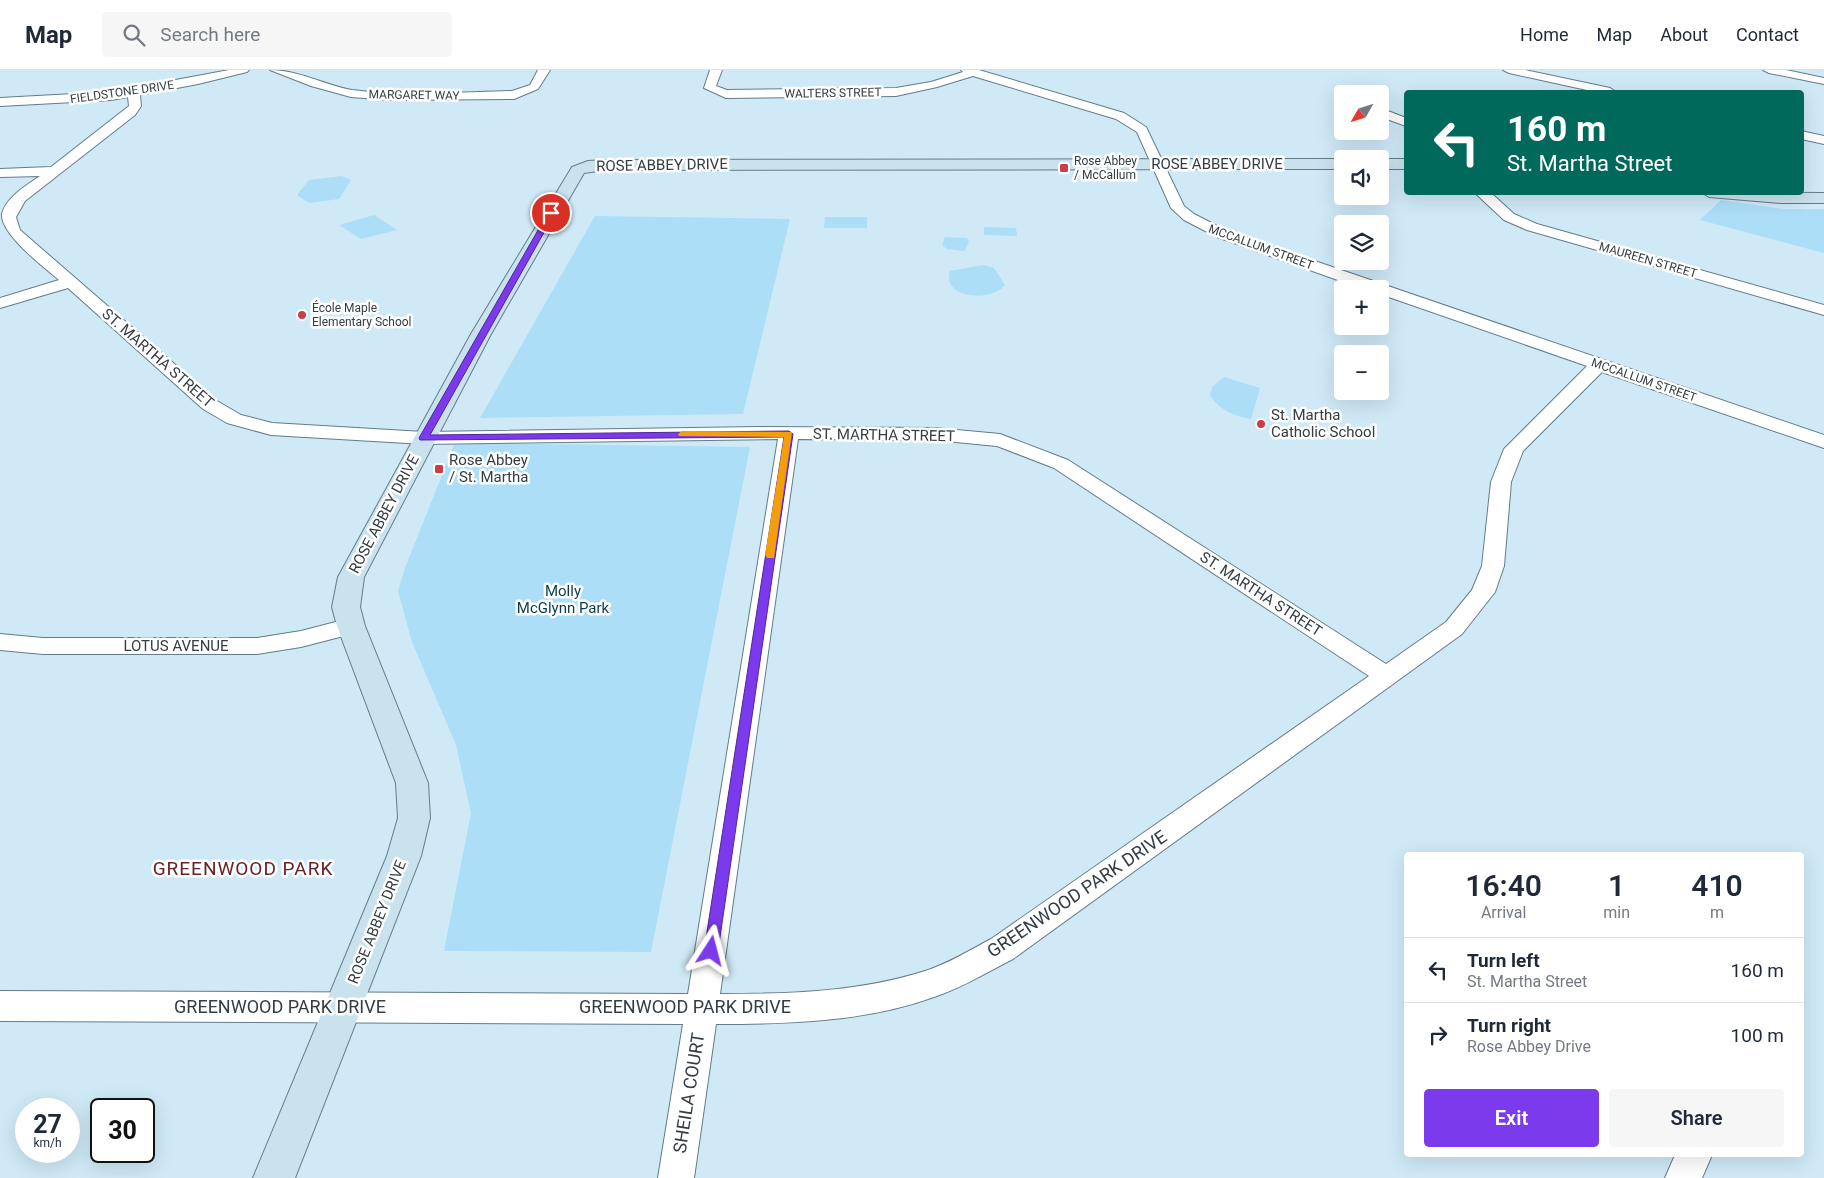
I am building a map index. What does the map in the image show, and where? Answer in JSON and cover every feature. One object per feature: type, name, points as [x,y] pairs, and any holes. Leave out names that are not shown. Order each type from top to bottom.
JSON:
[{"type":"street","name":"FIELDSTONE DRIVE","points":[[0,102],[67,100],[134,93],[243,70]]},
{"type":"street","name":"MARGARET WAY","points":[[276,70],[315,84],[350,93],[390,96],[514,95],[534,87],[544,70]]},
{"type":"street","name":"WALTERS STREET","points":[[716,70],[710,88],[726,94],[896,92],[933,85],[970,71]]},
{"type":"street","points":[[1509,70],[1601,90]]},
{"type":"street","points":[[1769,70],[1824,81]]},
{"type":"street","name":"MCCALLUM STREET","points":[[970,71],[1102,110],[1134,123],[1142,130],[1178,208],[1204,226],[1354,280]]},
{"type":"street","name":"ST. MARTHA STREET","points":[[134,93],[135,106],[131,112],[20,198],[10,211],[8,221],[14,232],[210,405],[234,419],[271,429],[424,438],[936,434],[1000,440],[1061,464],[1387,676]]},
{"type":"street","points":[[1389,115],[1404,121]]},
{"type":"street","points":[[1804,136],[1824,140]]},
{"type":"street","name":"ROSE ABBEY DRIVE","points":[[274,1178],[404,856],[414,818],[412,783],[351,626],[346,607],[351,577],[424,438],[525,256],[578,170],[588,166],[818,163],[1334,164]]},
{"type":"street","points":[[1389,164],[1404,164]]},
{"type":"street","points":[[0,172],[55,171]]},
{"type":"street","name":"MAUREEN STREET","points":[[1484,195],[1509,217],[1532,227],[1824,310]]},
{"type":"street","points":[[1744,195],[1780,198],[1824,198]]},
{"type":"street","points":[[0,303],[71,282]]},
{"type":"street","name":"MCCALLUM STREET","points":[[1389,292],[1824,442]]},
{"type":"street","name":"GREENWOOD PARK DRIVE","points":[[0,1007],[764,1009],[854,1003],[932,984],[1002,949],[1454,628],[1483,592],[1493,566],[1501,482],[1514,450],[1600,365]]},
{"type":"street","name":"SHEILA COURT","points":[[676,1178],[789,434]]},
{"type":"street","name":"LOTUS AVENUE","points":[[0,642],[43,646],[257,646],[301,639],[351,626]]},
{"type":"street","points":[[1683,1178],[1693,1157]]},
{"type":"green space","points":[[342,176],[351,180],[339,199],[309,203],[297,195],[309,180]]},
{"type":"green space","points":[[1721,200],[1784,209],[1824,209],[1824,253],[1700,220]]},
{"type":"green space","points":[[374,215],[397,230],[361,239],[339,225]]},
{"type":"green space","points":[[595,216],[790,219],[743,414],[480,418]]},
{"type":"green space","points":[[825,217],[867,217],[867,228],[824,228]]},
{"type":"green space","points":[[984,227],[1016,228],[1017,236],[984,235]]},
{"type":"green space","points":[[945,237],[967,238],[969,242],[964,251],[947,249],[942,245]]},
{"type":"green space","points":[[983,265],[994,268],[1005,285],[998,291],[979,296],[960,292],[953,287],[949,280],[950,271]]},
{"type":"green space","points":[[1224,377],[1260,388],[1251,419],[1228,412],[1210,396],[1212,387]]},
{"type":"green space","name":"Molly McGlynn Park","points":[[466,443],[750,447],[651,952],[444,951],[471,813],[456,745],[412,642],[398,591],[405,568],[454,445]]},
{"type":"slow traffic","points":[[682,434],[789,434],[771,555]]},
{"type":"place","name":"Rose Abbey / McCallum","points":[[1064,168]]},
{"type":"place","name":"École Maple Elementary School","points":[[302,315]]},
{"type":"place","name":"St. Martha Catholic School","points":[[1261,424]]},
{"type":"place","name":"Rose Abbey / St. Martha","points":[[439,469]]},
{"type":"district","name":"GREENWOOD PARK","points":[[243,868]]},
{"type":"route","points":[[551,213],[525,256],[424,438],[462,436],[789,434],[711,951]]}]
